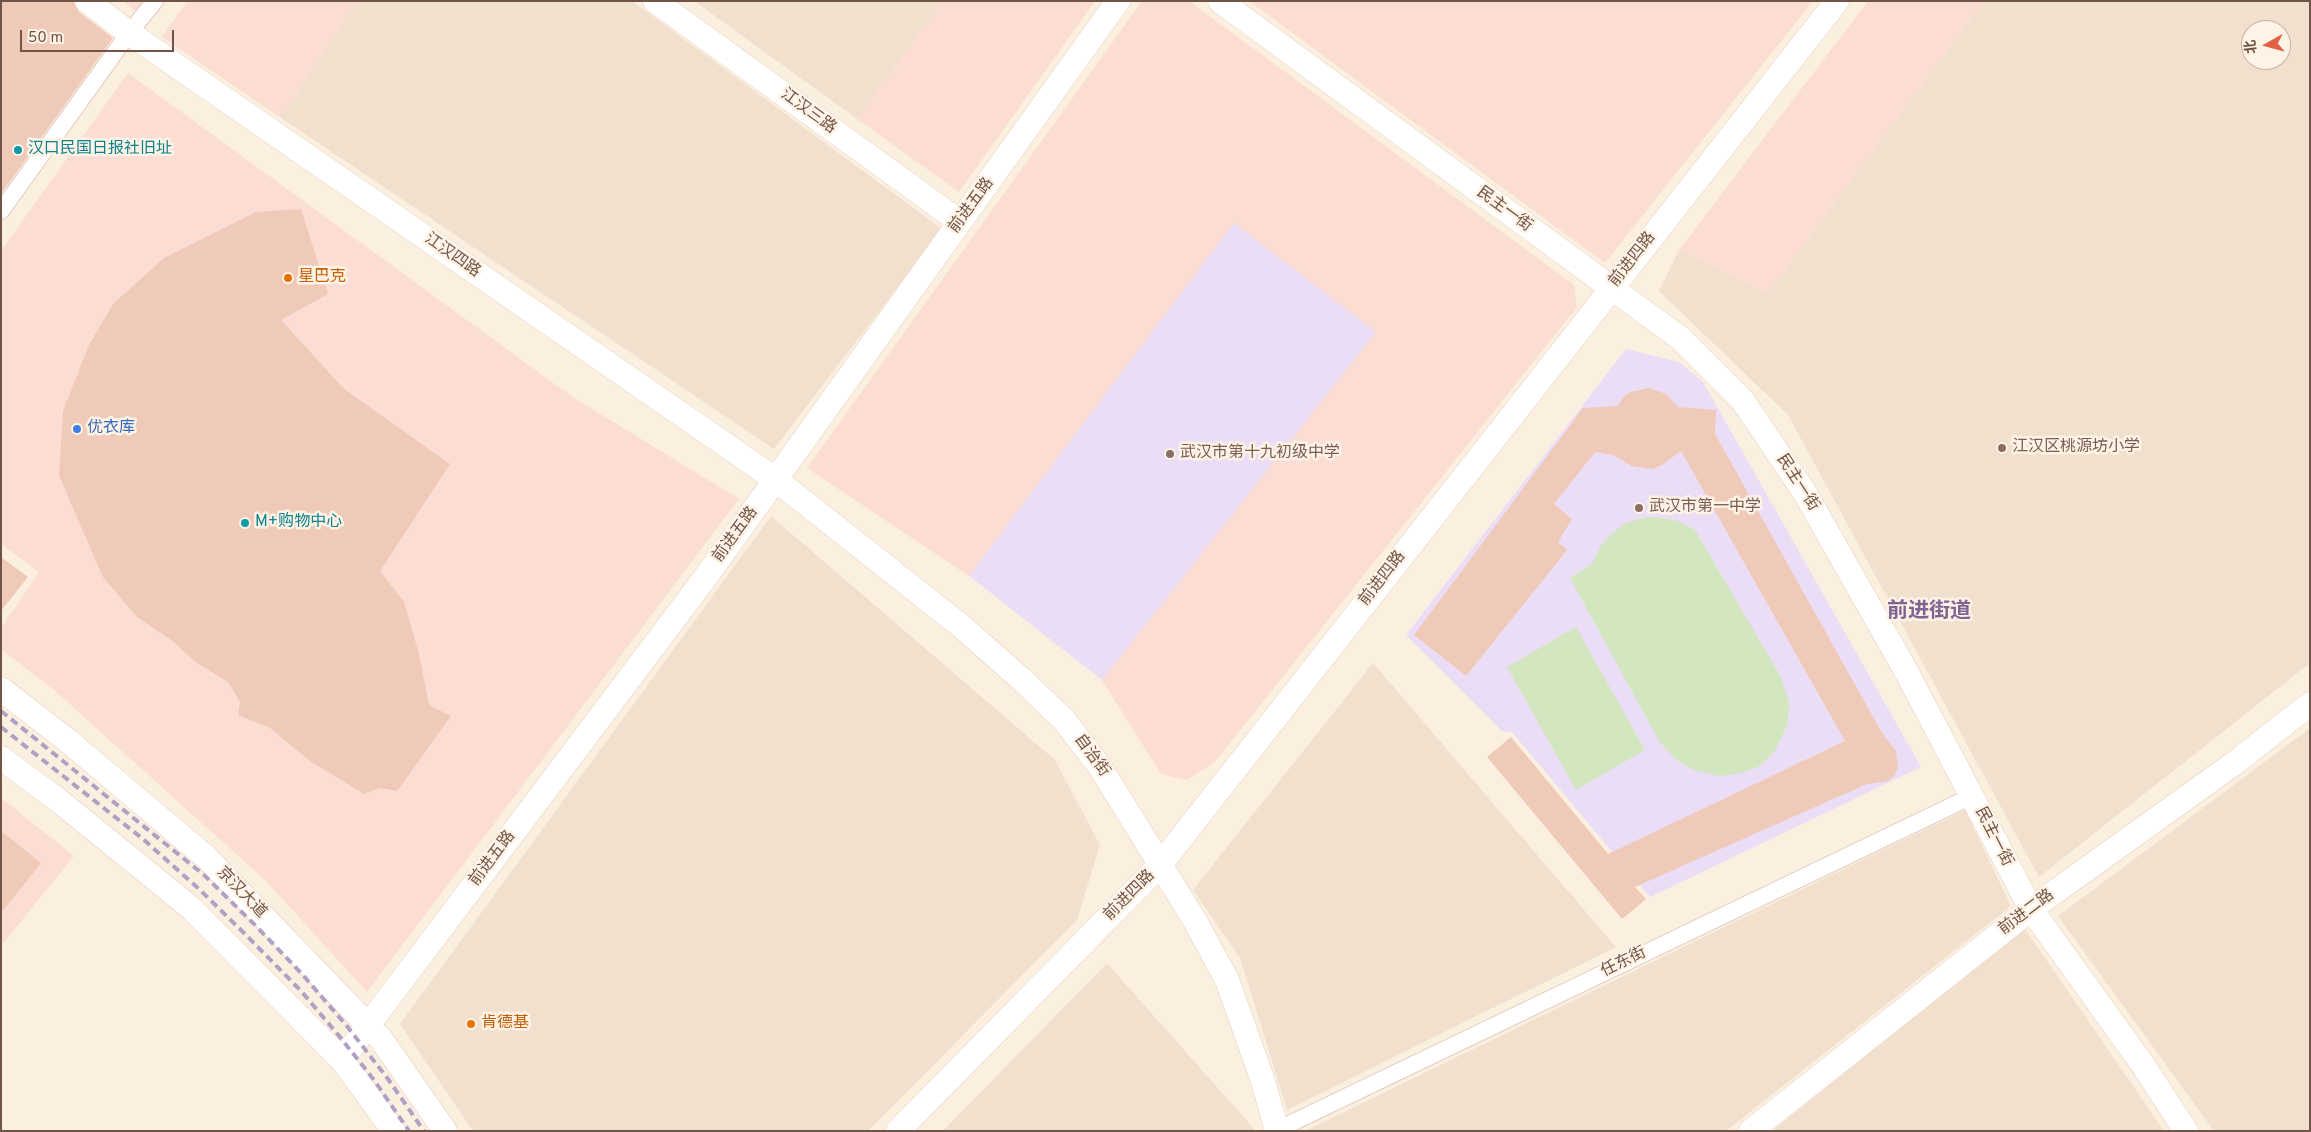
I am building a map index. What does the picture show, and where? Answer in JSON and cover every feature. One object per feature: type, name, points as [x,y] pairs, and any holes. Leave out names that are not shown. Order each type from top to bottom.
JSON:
[{"type":"street","name":"江汉四路","points":[[87,1],[129,33],[775,479]]},
{"type":"street","points":[[4,203],[129,33],[155,1]]},
{"type":"street","name":"江汉三路","points":[[655,1],[960,222]]},
{"type":"street","name":"前进五路","points":[[342,1060],[693,594],[1118,1]]},
{"type":"street","name":"民主一街","points":[[1220,1],[1680,338],[1743,401],[1805,493],[1906,671],[2031,909],[2143,1065],[2186,1131]]},
{"type":"street","name":"前进四路","points":[[898,1131],[1160,865],[1838,1]]},
{"type":"street","name":"自治街","points":[[775,479],[961,626],[1064,720],[1100,768],[1194,919],[1227,980],[1263,1081],[1277,1130]]},
{"type":"street","name":"京汉大道","points":[[1,688],[67,740],[206,857],[381,1039],[446,1131]]},
{"type":"street","name":"前进二路","points":[[1751,1131],[2031,909],[2236,762],[2310,704]]},
{"type":"street","points":[[1,758],[58,800],[191,908],[342,1060],[394,1131]]},
{"type":"street","name":"任东街","points":[[1277,1130],[1972,796]]},
{"type":"shaded area","points":[[123,1],[144,1],[136,11]]},
{"type":"shaded area","points":[[187,1],[356,1],[281,118],[162,37]]},
{"type":"shaded area","points":[[356,1],[632,1],[942,229],[774,449],[281,118]]},
{"type":"shaded area","points":[[694,1],[943,1],[857,119]]},
{"type":"shaded area","points":[[943,1],[1095,1],[959,192],[857,119]]},
{"type":"shaded area","points":[[1142,1],[1189,1],[1574,285],[1577,307],[1215,762],[1187,780],[1161,774],[1102,680],[1375,332],[1234,224],[969,576],[807,468]]},
{"type":"shaded area","points":[[1249,1],[1813,1],[1605,263]]},
{"type":"shaded area","points":[[1868,1],[1984,1],[1768,293],[1679,250]]},
{"type":"shaded area","points":[[1984,1],[2310,1],[2310,663],[2039,877],[1788,415],[1659,291],[1679,250],[1768,293]]},
{"type":"shaded area","points":[[128,73],[571,396],[739,499],[367,992],[265,880],[54,690],[1,649],[1,628],[39,572],[1,544],[1,251]]},
{"type":"shaded area","name":"武汉市第十九初级中学","points":[[1234,223],[1376,332],[1102,680],[969,576]]},
{"type":"shaded area","name":"武汉市第一中学","points":[[1626,349],[1679,362],[1703,382],[1921,767],[1650,897],[1512,732],[1502,731],[1406,635]]},
{"type":"shaded area","points":[[771,516],[1055,760],[1100,845],[1077,920],[868,1131],[473,1131],[400,1024]]},
{"type":"shaded area","points":[[1373,663],[1616,947],[1287,1110],[1240,958],[1193,890]]},
{"type":"shaded area","points":[[2310,728],[2310,1131],[2214,1131],[2058,916]]},
{"type":"shaded area","points":[[1,798],[74,856],[1,946]]},
{"type":"shaded area","points":[[1965,810],[2011,906],[1726,1131],[1305,1131]]},
{"type":"shaded area","points":[[2025,929],[2164,1131],[1772,1131]]},
{"type":"shaded area","points":[[1107,963],[1256,1131],[943,1131]]},
{"type":"green space","points":[[1647,517],[1678,521],[1695,530],[1781,677],[1789,702],[1788,723],[1775,751],[1760,766],[1742,773],[1719,776],[1694,770],[1675,759],[1659,741],[1570,578],[1592,564],[1601,545],[1612,533],[1626,523]]},
{"type":"green space","points":[[1576,627],[1645,750],[1576,790],[1507,667]]},
{"type":"building","points":[[1,1],[73,1],[79,12],[113,38],[1,194]]},
{"type":"building","name":"M+购物中心","points":[[301,209],[328,294],[281,320],[344,389],[450,464],[380,571],[404,602],[419,654],[429,705],[451,716],[397,791],[380,788],[364,794],[310,761],[270,728],[238,715],[240,702],[228,682],[197,663],[171,640],[136,616],[103,577],[59,476],[63,411],[89,345],[113,304],[164,258],[256,212]]},
{"type":"building","points":[[1649,388],[1666,394],[1678,407],[1716,410],[1715,434],[1882,733],[1896,751],[1898,767],[1894,776],[1888,781],[1867,784],[1635,887],[1646,899],[1622,919],[1487,757],[1511,737],[1608,854],[1845,741],[1681,451],[1662,465],[1652,469],[1632,466],[1613,455],[1595,452],[1554,504],[1572,519],[1558,542],[1567,550],[1466,676],[1414,635],[1583,408],[1618,406],[1623,397],[1630,392]]},
{"type":"building","points":[[1,557],[28,577],[1,611]]},
{"type":"building","points":[[1,831],[41,863],[1,913]]},
{"type":"railway","points":[[1,711],[204,875],[257,927],[302,974],[346,1025],[388,1079],[424,1131]]},
{"type":"railway","points":[[1,727],[143,839],[199,889],[245,934],[301,991],[340,1037],[374,1080],[409,1131]]},
{"type":"place","name":"汉口民国日报社旧址","points":[[18,150]]},
{"type":"place","name":"星巴克","points":[[288,278]]},
{"type":"place","name":"优衣库","points":[[77,429]]},
{"type":"place","name":"江汉区桃源坊小学","points":[[2002,448]]},
{"type":"place","name":"武汉市第十九初级中学","points":[[1170,454]]},
{"type":"place","name":"武汉市第一中学","points":[[1639,508]]},
{"type":"place","name":"M+购物中心","points":[[245,523]]},
{"type":"place","name":"肯德基","points":[[471,1024]]},
{"type":"district","name":"前进街道","points":[[1929,613]]}]
